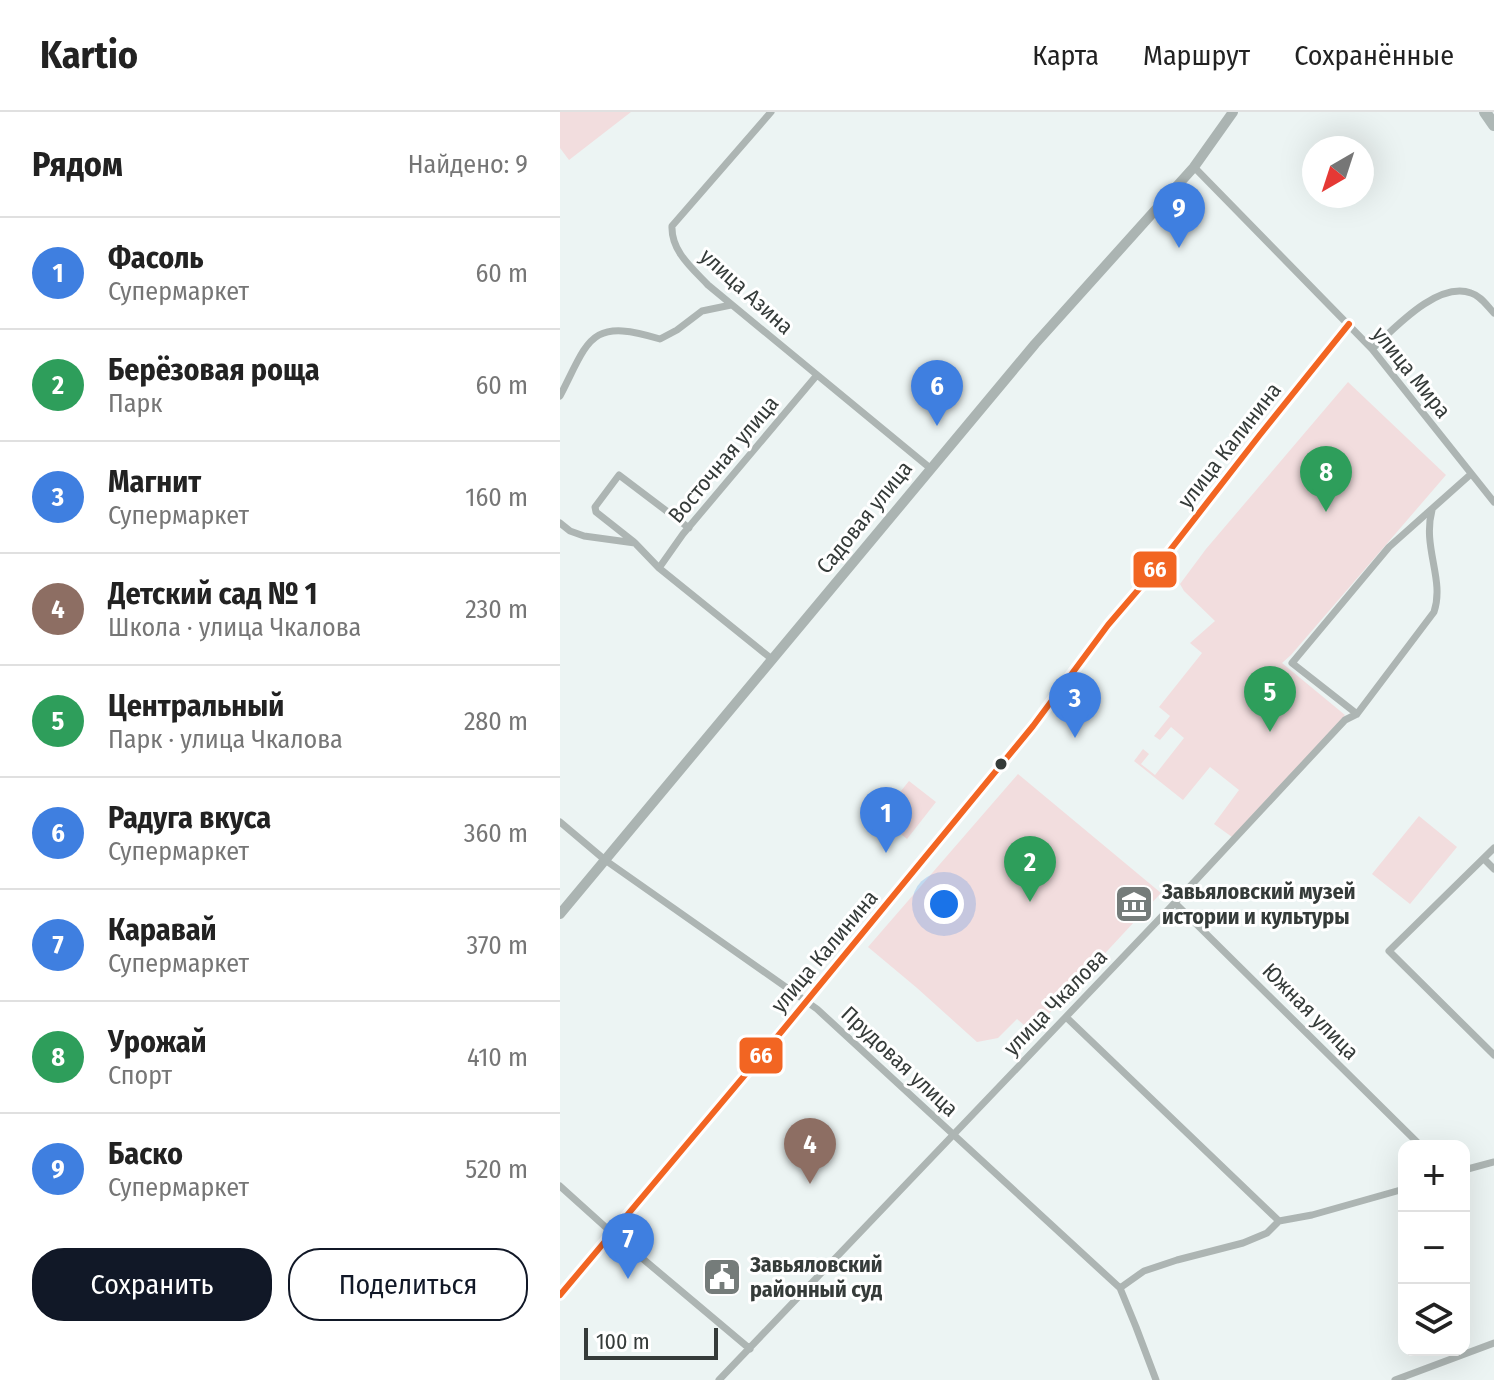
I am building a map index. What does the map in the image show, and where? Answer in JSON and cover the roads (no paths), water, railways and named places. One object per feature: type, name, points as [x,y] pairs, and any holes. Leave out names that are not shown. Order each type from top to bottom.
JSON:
[{"type":"main road","points":[[1485,112],[1494,125]]},
{"type":"street","name":"улица Азина","points":[[771,112],[672,226],[672,238],[677,249],[708,285],[930,468]]},
{"type":"street","name":"Садовая улица","points":[[560,914],[1035,344],[1194,167],[1233,112]]},
{"type":"street","name":"улица Мира","points":[[1194,167],[1372,349],[1494,502]]},
{"type":"street","points":[[1372,349],[1408,317],[1441,294],[1471,293],[1494,313]]},
{"type":"street","points":[[560,396],[585,346],[596,337],[608,331],[639,332],[660,339],[702,311],[732,305]]},
{"type":"street","name":"улица Калинина","points":[[560,1295],[1033,726],[1108,625],[1349,324]]},
{"type":"street","name":"Восточная улица","points":[[659,568],[817,375]]},
{"type":"street","points":[[1357,714],[1292,663],[1389,547],[1471,474]]},
{"type":"street","points":[[689,528],[619,475],[595,507],[596,512],[635,543],[659,568],[773,660]]},
{"type":"street","name":"улица Чкалова","points":[[719,1380],[1175,903],[1345,720],[1357,714],[1434,612],[1439,592],[1429,542],[1428,523],[1432,510]]},
{"type":"street","points":[[560,523],[584,536],[635,543]]},
{"type":"street","name":"Прудовая улица","points":[[560,822],[605,860],[806,1001],[1120,1288],[1156,1380]]},
{"type":"street","points":[[1494,848],[1389,951],[1494,1055]]},
{"type":"street","points":[[1484,859],[1494,869]]},
{"type":"street","name":"Южная улица","points":[[1175,903],[1415,1140]]},
{"type":"street","points":[[1066,1017],[1279,1221]]},
{"type":"street","points":[[1470,1168],[1494,1162]]},
{"type":"street","points":[[560,1186],[750,1349]]},
{"type":"street","points":[[1120,1288],[1144,1271],[1243,1243],[1267,1233],[1279,1221],[1325,1212],[1398,1191]]},
{"type":"street","points":[[1395,1380],[1494,1343]]},
{"type":"place","name":"Баско","points":[[1179,248]]},
{"type":"place","name":"Радуга вкуса","points":[[937,426]]},
{"type":"place","name":"Урожай","points":[[1326,512]]},
{"type":"place","name":"Центральный","points":[[1270,732]]},
{"type":"place","name":"Магнит","points":[[1075,738]]},
{"type":"place","name":"Фасоль","points":[[886,853]]},
{"type":"place","name":"Берёзовая роща","points":[[1030,902]]},
{"type":"place","name":"Завьяловский музей истории и культуры","points":[[1134,904]]},
{"type":"place","name":"Детский сад № 1","points":[[810,1184]]},
{"type":"place","name":"Завьяловский районный суд","points":[[722,1277]]},
{"type":"place","name":"Каравай","points":[[628,1279]]}]
